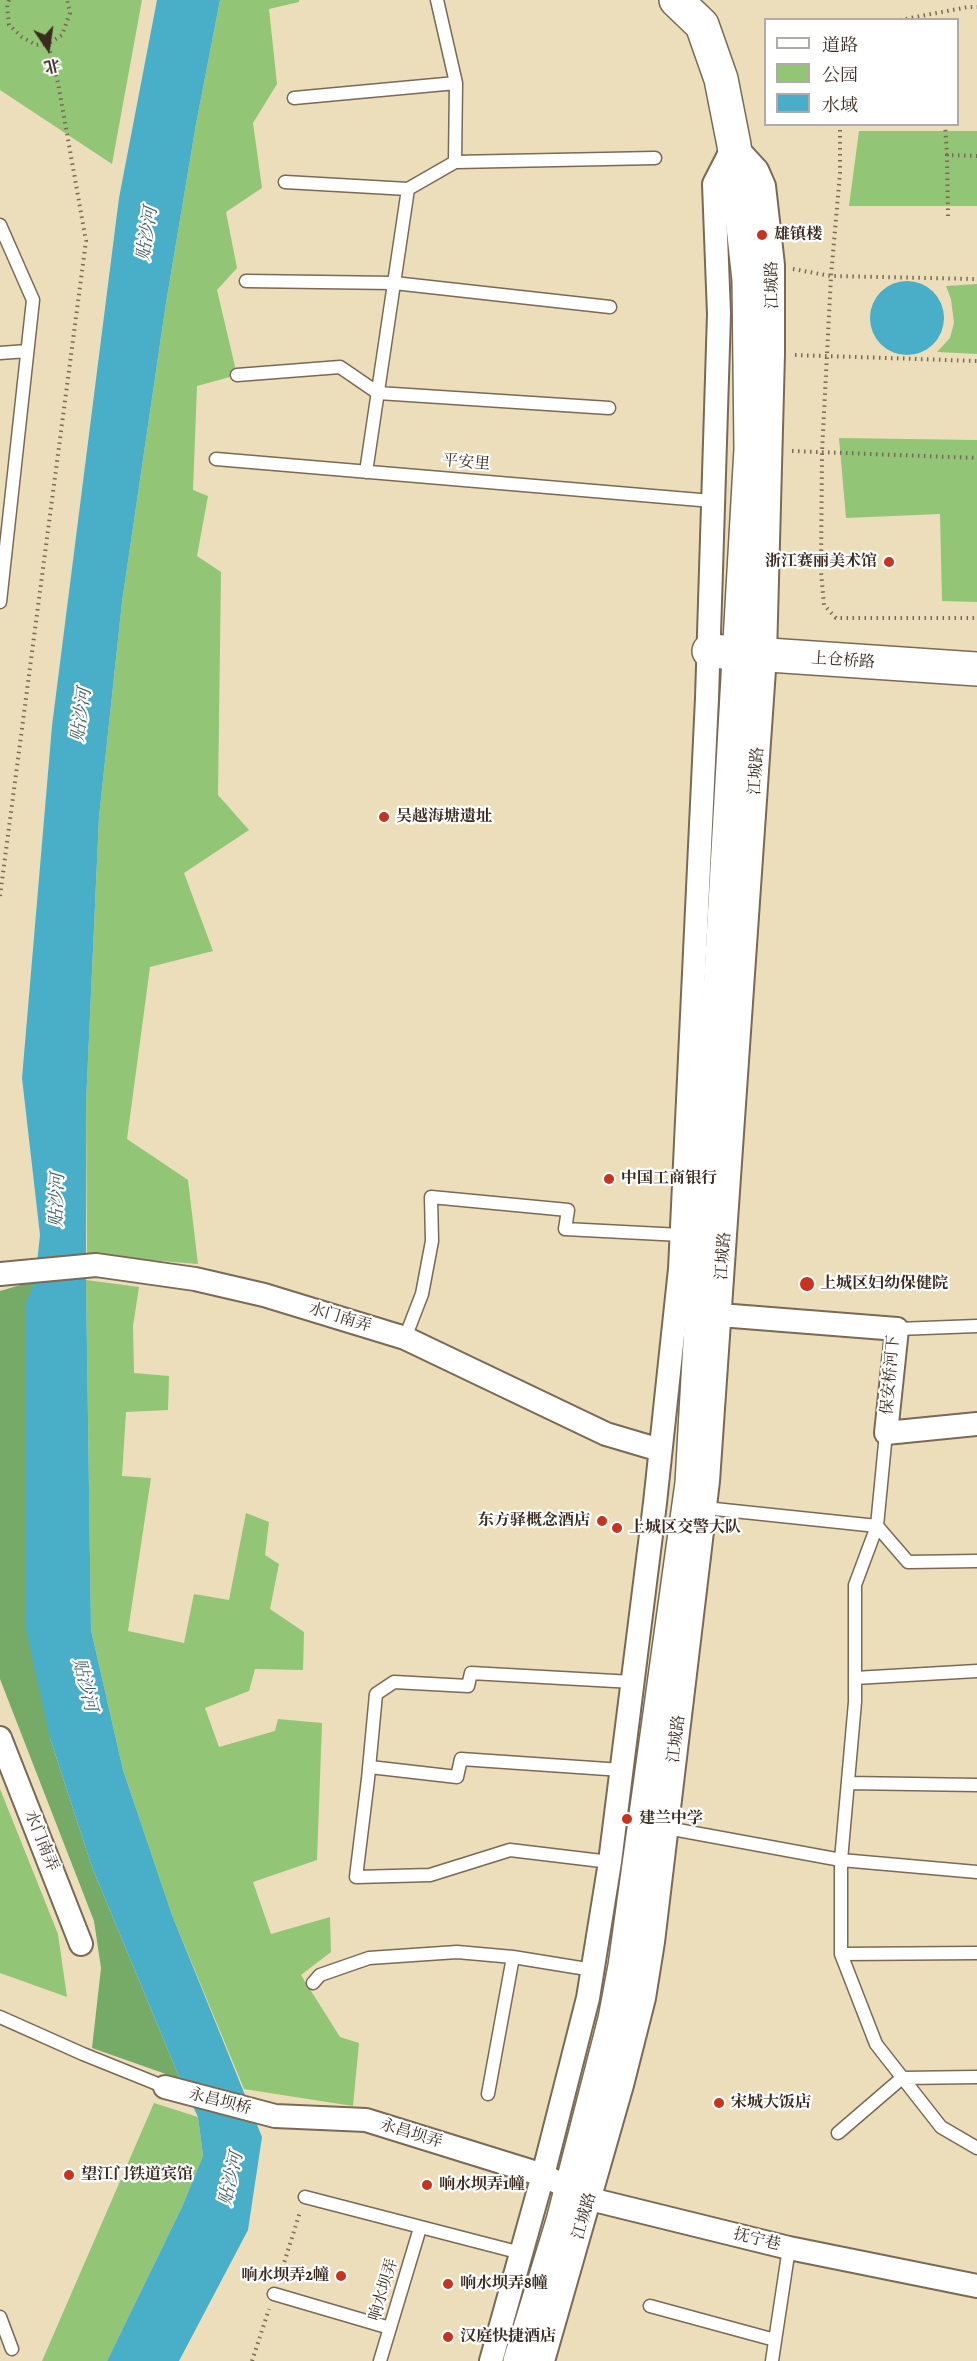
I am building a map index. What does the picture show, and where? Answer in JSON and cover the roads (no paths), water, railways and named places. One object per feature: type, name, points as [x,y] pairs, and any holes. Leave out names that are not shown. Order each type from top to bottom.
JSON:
[{"type":"main road","name":"江城路","points":[[520,2361],[615,2019],[625,1966],[692,1483],[751,450],[750,314],[749,280],[734,145],[721,79],[704,13],[676,0]]},
{"type":"main road","name":"上仓桥路","points":[[738,654],[977,669]]},
{"type":"street","name":"江城路","points":[[491,2361],[521,2253],[568,2188],[644,1998],[653,1942],[705,1508],[720,1315],[738,654],[712,501],[719,314],[714,183],[734,145],[757,170],[764,186],[774,265],[770,450],[738,654],[681,1235],[680,1269],[633,1682],[610,1862],[588,1998],[568,2188],[543,2361]]},
{"type":"street","name":"水门南弄","points":[[0,1274],[96,1265],[195,1279],[264,1295],[405,1338],[606,1434],[660,1450]]},
{"type":"street","name":"保安桥河下","points":[[720,1315],[897,1329],[886,1433],[977,1424]]},
{"type":"street","name":"水门南弄","points":[[0,1738],[81,1944]]},
{"type":"street","name":"永昌坝桥","points":[[165,2087],[275,2115]]},
{"type":"street","name":"永昌坝弄","points":[[275,2115],[366,2120],[568,2188]]},
{"type":"street","name":"抚宁巷","points":[[568,2188],[789,2248],[977,2286]]},
{"type":"lane","points":[[437,0],[456,83],[455,162]]},
{"type":"lane","points":[[294,98],[456,83]]},
{"type":"lane","points":[[285,182],[408,189],[455,162],[655,158]]},
{"type":"lane","points":[[366,472],[408,189]]},
{"type":"lane","points":[[0,225],[33,300],[2,560],[0,602]]},
{"type":"lane","points":[[246,281],[394,283],[610,308]]},
{"type":"lane","points":[[0,352],[27,351]]},
{"type":"lane","points":[[237,375],[340,367],[378,393],[609,408]]},
{"type":"lane","name":"平安里","points":[[216,459],[712,501]]},
{"type":"lane","points":[[405,1338],[422,1294],[432,1241],[431,1197],[567,1210],[565,1229],[681,1235]]},
{"type":"lane","points":[[897,1329],[977,1326]]},
{"type":"lane","points":[[886,1433],[877,1527],[855,1585],[855,1702],[841,1860],[841,1954],[876,2044],[941,2127],[977,2148]]},
{"type":"lane","points":[[705,1508],[877,1527],[908,1562],[977,1561]]},
{"type":"lane","points":[[855,1678],[977,1671]]},
{"type":"lane","points":[[610,1862],[510,1850],[430,1875],[356,1876],[370,1767],[376,1694],[394,1682],[468,1686],[471,1672],[633,1682]]},
{"type":"lane","points":[[370,1767],[457,1777],[461,1759],[621,1770]]},
{"type":"lane","points":[[848,1783],[977,1785]]},
{"type":"lane","points":[[667,1828],[841,1860],[977,1872]]},
{"type":"lane","points":[[313,1983],[320,1975],[369,1958],[457,1952],[593,1970]]},
{"type":"lane","points":[[841,1954],[977,1953]]},
{"type":"lane","points":[[488,2094],[513,1958]]},
{"type":"lane","points":[[0,2017],[165,2087]]},
{"type":"lane","points":[[838,2133],[902,2078],[977,2077]]},
{"type":"lane","points":[[305,2197],[521,2253]]},
{"type":"lane","name":"响水坝弄","points":[[380,2361],[420,2228]]},
{"type":"lane","points":[[772,2361],[789,2248]]},
{"type":"lane","points":[[274,2294],[390,2328]]},
{"type":"lane","points":[[650,2306],[775,2340]]},
{"type":"lane","points":[[0,2317],[12,2349]]},
{"type":"water","name":"贴沙河","points":[[157,0],[220,0],[196,124],[166,303],[122,602],[99,817],[86,1103],[91,1630],[123,1770],[172,1915],[262,2137],[248,2230],[179,2361],[107,2361],[182,2207],[203,2156],[198,2117],[92,1867],[50,1738],[26,1629],[26,1303],[35,1281],[40,1235],[22,1078],[52,726],[119,198]]},
{"type":"water","points":[[900,281],[914,281],[928,287],[938,297],[944,311],[942,332],[928,349],[914,355],[900,355],[886,349],[876,339],[870,325],[870,311],[876,297],[886,287]]},
{"type":"place","name":"雄镇楼","points":[[762,235]]},
{"type":"place","name":"浙江赛丽美术馆","points":[[889,562]]},
{"type":"place","name":"吴越海塘遗址","points":[[384,817]]},
{"type":"place","name":"中国工商银行","points":[[609,1179]]},
{"type":"place","name":"上城区妇幼保健院","points":[[807,1284]]},
{"type":"place","name":"东方驿概念酒店","points":[[602,1521]]},
{"type":"place","name":"上城区交警大队","points":[[617,1528]]},
{"type":"place","name":"建兰中学","points":[[627,1819]]},
{"type":"place","name":"宋城大饭店","points":[[719,2103]]},
{"type":"place","name":"望江门铁道宾馆","points":[[69,2175]]},
{"type":"place","name":"响水坝弄1幢","points":[[427,2185]]},
{"type":"place","name":"响水坝弄2幢","points":[[341,2276]]},
{"type":"place","name":"响水坝弄8幢","points":[[448,2284]]},
{"type":"place","name":"汉庭快捷酒店","points":[[448,2337]]}]
